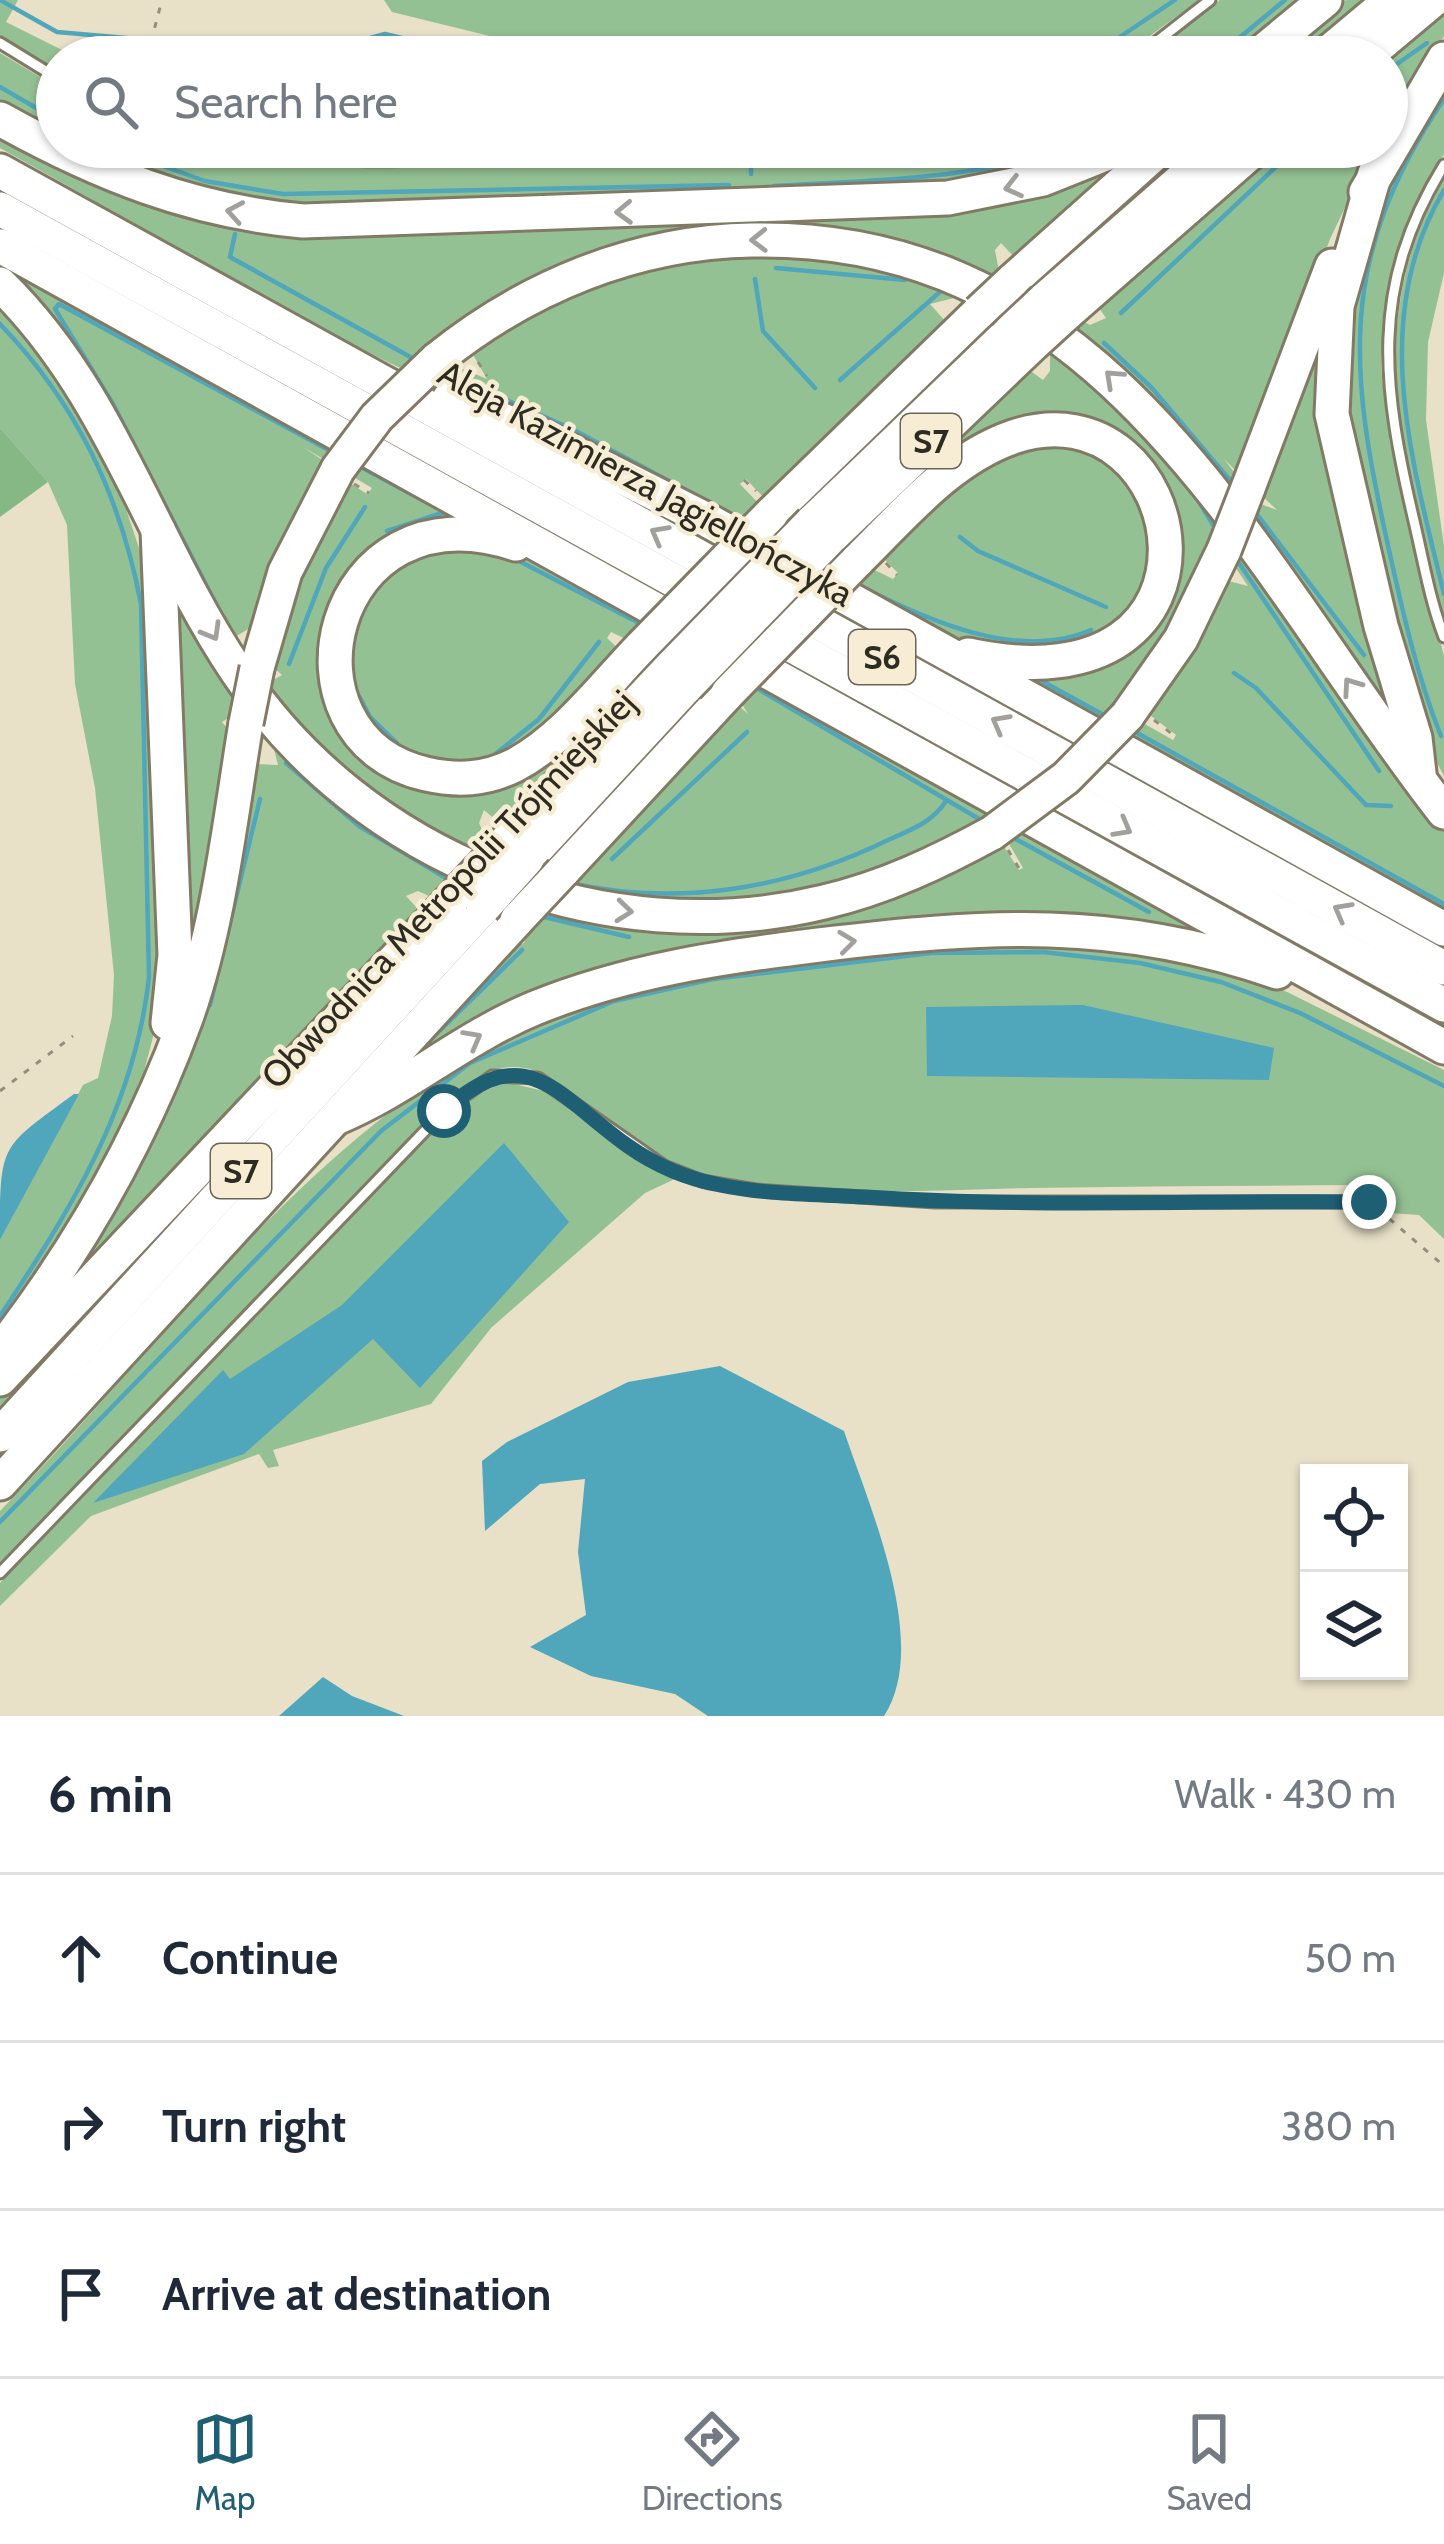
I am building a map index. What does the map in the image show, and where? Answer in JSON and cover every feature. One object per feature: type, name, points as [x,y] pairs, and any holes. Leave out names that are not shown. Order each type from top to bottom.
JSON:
[{"type":"highway","points":[[1281,36],[1325,0]]},
{"type":"highway","points":[[1348,36],[1391,0]]},
{"type":"highway","points":[[1390,36],[1433,0]]},
{"type":"highway","points":[[1408,118],[1444,59]]},
{"type":"highway","points":[[0,118],[36,136]]},
{"type":"highway","points":[[101,168],[145,190],[202,206],[303,221],[948,198],[1043,179],[1070,168]]},
{"type":"highway","points":[[563,559],[492,536],[452,532],[415,540],[385,556],[363,576],[345,604],[335,636],[335,674],[362,735],[413,771],[449,780],[491,775],[534,754],[642,646],[768,508],[1138,168]]},
{"type":"highway","name":"S7","points":[[1056,307],[1198,168]]},
{"type":"highway","name":"S7","points":[[1056,307],[1231,168]]},
{"type":"highway","points":[[0,284],[77,373],[238,673],[307,756],[396,828],[511,884],[602,908],[674,916],[773,912],[878,886],[998,838],[1137,716],[1224,550],[1316,299],[1378,168]]},
{"type":"highway","name":"Aleja Kazimierza Jagiellończyka","points":[[0,171],[1444,968]]},
{"type":"highway","points":[[1375,173],[1337,306],[1333,414],[1388,656],[1415,738],[1420,781]]},
{"type":"highway","name":"Aleja Kazimierza Jagiellończyka","points":[[0,209],[1444,1006]]},
{"type":"highway","points":[[0,1351],[88,1227],[150,1106],[187,1015],[202,960],[257,668],[285,572],[377,417],[436,360],[495,316],[550,287],[620,261],[679,247],[763,240],[833,244],[895,257],[965,281],[1055,330],[1145,409],[1204,481],[1444,812]]},
{"type":"highway","points":[[0,246],[1444,1047]]},
{"type":"highway","name":"Obwodnica Metropolii Trójmiejskiej","points":[[0,1379],[468,902],[820,530],[1056,307]]},
{"type":"highway","points":[[319,347],[535,433],[942,650],[1444,929]]},
{"type":"highway","points":[[0,1483],[728,693],[940,480],[1016,436],[1075,434],[1103,444],[1132,465],[1156,499],[1167,554],[1152,603],[1131,631],[1098,652],[1066,664],[1020,665],[942,650]]},
{"type":"highway","points":[[150,1106],[171,1009],[175,955],[158,528]]},
{"type":"highway","name":"Obwodnica Metropolii Trójmiejskiej","points":[[0,1435],[468,902]]},
{"type":"highway","points":[[336,1118],[380,1099],[494,1027],[579,991],[710,959],[911,934],[1023,926],[1132,934],[1237,958],[1385,1014]]},
{"type":"lane","points":[[1164,36],[1210,0]]},
{"type":"lane","points":[[0,44],[36,65]]},
{"type":"lane","points":[[1444,165],[1410,232],[1395,280],[1386,374],[1390,417],[1444,637]]},
{"type":"lane","points":[[0,1573],[444,1111],[492,1076],[538,1078],[643,1155],[724,1186],[934,1202],[1369,1202]]},
{"type":"path","points":[[153,36],[162,0]]},
{"type":"path","points":[[470,351],[487,376]]},
{"type":"path","points":[[343,474],[369,493]]},
{"type":"path","points":[[744,480],[768,508]]},
{"type":"path","points":[[1137,716],[1176,737]]},
{"type":"path","points":[[998,838],[1020,870]]},
{"type":"path","points":[[0,1091],[73,1036]]},
{"type":"path","points":[[1369,1202],[1444,1267]]},
{"type":"green space","points":[[0,0],[18,0],[6,22],[36,37],[36,59],[0,37]]},
{"type":"green space","points":[[384,0],[1199,0],[1150,36],[490,36],[392,12]]},
{"type":"green space","points":[[1220,0],[1299,0],[1256,36],[1174,36]]},
{"type":"green space","points":[[1346,0],[1370,0],[1328,36],[1302,36]]},
{"type":"green space","points":[[1444,8],[1444,36],[1408,91],[1408,39]]},
{"type":"green space","points":[[0,53],[36,74],[36,126],[0,106]]},
{"type":"green space","points":[[1444,80],[1444,154],[1400,241],[1383,318],[1381,368],[1390,444],[1444,656],[1444,776],[1424,738],[1391,635],[1339,367],[1371,214],[1396,168],[1408,168],[1408,146]]},
{"type":"green space","points":[[0,130],[36,148],[36,168],[77,168],[194,211],[320,230],[954,206],[1039,190],[1094,168],[1124,168],[1028,255],[1015,258],[1001,243],[995,250],[1000,277],[1090,325],[1106,318],[1097,305],[1254,168],[1364,168],[1330,239],[1246,468],[1240,475],[1224,459],[1258,503],[1277,510],[1259,493],[1331,304],[1325,377],[1331,442],[1409,743],[1383,713],[1247,515],[1184,435],[1105,357],[1017,296],[921,254],[821,231],[718,229],[616,248],[518,289],[425,353],[487,379],[468,346],[543,301],[624,270],[708,254],[793,252],[877,263],[959,289],[1035,329],[1105,382],[1160,439],[1438,817],[1444,830],[1444,921],[986,668],[1044,672],[1082,666],[1116,651],[1153,616],[1170,575],[1172,533],[1158,492],[1132,458],[1096,435],[1052,425],[1002,435],[941,472],[854,556],[841,545],[850,558],[893,579],[898,573],[877,552],[943,489],[980,462],[1021,445],[1055,442],[1087,449],[1114,464],[1136,487],[1151,514],[1157,545],[1153,577],[1138,609],[1106,639],[1087,648],[1046,656],[1003,653],[908,623],[579,444],[414,374],[246,287],[0,148]],"holes":[[[954,298],[983,315],[791,500],[805,515],[999,324],[1018,336],[818,528],[823,533],[1025,340],[1050,355],[1050,371],[1043,380],[1032,372],[1017,377],[836,545],[842,552],[832,562],[787,520],[797,509],[792,504],[772,523],[755,513],[761,506],[740,484],[746,479],[769,503],[940,336],[946,322],[930,304]],[[1217,540],[1248,586],[1224,580],[1191,646],[1146,712],[1176,735],[1173,740],[1120,710],[1177,627]]]},
{"type":"green space","points":[[141,168],[1022,168],[971,183],[350,209],[250,203]]},
{"type":"green space","points":[[1444,175],[1444,273],[1428,342],[1426,420],[1444,546],[1444,621],[1403,452],[1396,340],[1403,285],[1419,230]]},
{"type":"green space","points":[[0,255],[481,522],[418,531],[378,549],[342,589],[326,634],[328,681],[346,724],[376,760],[417,783],[464,790],[516,775],[535,764],[570,735],[647,649],[611,632],[607,638],[624,654],[538,742],[494,766],[467,772],[431,769],[382,746],[352,708],[341,662],[348,615],[373,575],[415,548],[475,543],[551,565],[1241,949],[1116,922],[1023,917],[702,951],[603,973],[517,1006],[372,1091],[501,950],[524,943],[531,925],[513,918],[0,1470],[0,1455],[496,912],[474,904],[0,1422],[0,1393],[463,900],[435,890],[429,896],[418,891],[406,896],[416,907],[413,921],[67,1285],[137,1165],[189,1037],[223,905],[245,774],[256,764],[278,765],[273,745],[256,735],[232,703],[230,717],[222,722],[231,733],[199,918],[181,981],[169,649],[161,568],[250,711],[345,808],[429,863],[520,901],[616,922],[714,927],[812,915],[908,886],[1001,842],[1019,870],[1023,868],[1008,842],[983,829],[882,875],[778,901],[674,906],[572,892],[474,859],[384,808],[302,738],[233,650],[97,394],[68,351],[0,272]],"holes":[[[303,447],[372,488],[367,494],[342,478],[330,500],[298,568],[267,662],[282,675],[266,684],[235,637],[255,625],[282,545],[324,468],[324,461]],[[666,644],[711,687],[700,698],[693,692],[541,864],[558,870],[720,690],[739,699],[748,714],[733,700],[587,857],[591,861],[571,882],[476,847],[485,836],[479,823],[484,810],[497,821],[511,817],[662,662],[655,655]]]},
{"type":"green space","points":[[0,306],[77,406],[119,488],[144,563],[165,991],[136,1102],[108,1167],[0,1333],[0,1240],[83,1085],[98,1078],[112,1016],[114,975],[95,788],[75,684],[67,525],[48,482],[0,428]]},
{"type":"green space","points":[[0,428],[48,482],[0,517]]},
{"type":"green space","points":[[967,941],[1130,946],[1269,983],[1444,1070],[1444,1239],[1419,1215],[1390,1213],[1360,1185],[885,1191],[812,1189],[723,1178],[649,1152],[539,1073],[520,1067],[498,1069],[446,1101],[0,1567],[0,1511],[246,1243],[311,1179],[379,1120],[452,1068],[531,1023],[633,987],[744,966]]},
{"type":"green space","points":[[506,1082],[552,1093],[622,1149],[677,1178],[645,1193],[491,1328],[431,1404],[273,1450],[279,1466],[268,1468],[259,1454],[91,1516],[0,1606],[0,1583],[444,1120],[476,1094]]},
{"type":"water","points":[[1083,1005],[1274,1048],[1269,1080],[927,1076],[926,1007]]},
{"type":"water","points":[[79,1094],[0,1240],[1,1183],[9,1150],[31,1126]]},
{"type":"water","points":[[504,1143],[569,1222],[420,1388],[373,1339],[244,1454],[93,1503],[223,1370],[230,1379],[342,1305]]},
{"type":"water","points":[[720,1366],[844,1431],[880,1535],[899,1614],[897,1686],[884,1716],[708,1716],[675,1694],[591,1676],[530,1647],[586,1615],[578,1552],[585,1479],[540,1484],[485,1531],[482,1461],[507,1442],[628,1382]]},
{"type":"water","points":[[323,1677],[352,1696],[404,1716],[279,1716]]},
{"type":"waterway","points":[[0,0],[57,32],[103,36]]},
{"type":"waterway","points":[[1121,36],[1175,0]]},
{"type":"waterway","points":[[1241,36],[1285,0]]},
{"type":"waterway","points":[[378,36],[393,36]]},
{"type":"waterway","points":[[1408,56],[1427,43]]},
{"type":"waterway","points":[[0,87],[36,108]]},
{"type":"waterway","points":[[1408,159],[1444,99]]},
{"type":"waterway","points":[[169,168],[205,181],[283,194],[729,185]]},
{"type":"waterway","points":[[751,168],[751,174]]},
{"type":"waterway","points":[[774,186],[984,168]]},
{"type":"waterway","points":[[1121,313],[1275,168]]},
{"type":"waterway","points":[[1404,168],[1384,212],[1369,265],[1360,371],[1389,550],[1405,621],[1441,736]]},
{"type":"waterway","points":[[1444,190],[1421,239],[1407,288],[1402,339],[1410,441],[1444,594]]},
{"type":"waterway","points":[[235,234],[230,257],[414,359]]},
{"type":"waterway","points":[[776,268],[905,280]]},
{"type":"waterway","points":[[755,279],[763,331],[815,388]]},
{"type":"waterway","points":[[840,380],[942,290]]},
{"type":"waterway","points":[[217,606],[113,404],[55,309],[59,304],[336,454]]},
{"type":"waterway","points":[[0,324],[52,386],[92,453],[132,564],[141,604],[149,977],[130,1070],[96,1156],[0,1316]]},
{"type":"waterway","points":[[1104,343],[1151,387],[1234,485]]},
{"type":"waterway","points":[[441,371],[572,429],[747,523]]},
{"type":"waterway","points":[[357,465],[445,512],[387,531]]},
{"type":"waterway","points":[[1199,502],[1215,528]]},
{"type":"waterway","points":[[289,664],[326,568],[365,507]]},
{"type":"waterway","points":[[1256,513],[1364,655]]},
{"type":"waterway","points":[[960,537],[978,551],[1106,607]]},
{"type":"waterway","points":[[1235,557],[1379,771]]},
{"type":"waterway","points":[[515,559],[643,625]]},
{"type":"waterway","points":[[862,587],[944,624],[1004,639],[1063,639],[1091,630]]},
{"type":"waterway","points":[[493,756],[539,719],[599,642]]},
{"type":"waterway","points":[[1234,673],[1256,688],[1366,805],[1391,806]]},
{"type":"waterway","points":[[1040,680],[1109,718]]},
{"type":"waterway","points":[[753,686],[986,823]]},
{"type":"waterway","points":[[359,696],[370,717],[397,743]]},
{"type":"waterway","points":[[1130,729],[1444,904]]},
{"type":"waterway","points":[[612,859],[747,732]]},
{"type":"waterway","points":[[286,763],[359,826],[451,881]]},
{"type":"waterway","points":[[210,1005],[260,799]]},
{"type":"waterway","points":[[570,883],[691,893],[771,882],[848,858],[904,833],[946,801]]},
{"type":"waterway","points":[[1012,837],[1149,912]]},
{"type":"waterway","points":[[540,916],[629,937]]},
{"type":"waterway","points":[[425,1045],[522,950]]},
{"type":"waterway","points":[[0,1522],[381,1131],[470,1063],[614,1001],[713,979],[931,953],[1043,952],[1140,963],[1221,982],[1300,1013],[1444,1086]]},
{"type":"route","points":[[444,1111],[492,1076],[538,1078],[628,1146],[664,1166],[702,1181],[756,1190],[934,1202],[1369,1202]]}]
